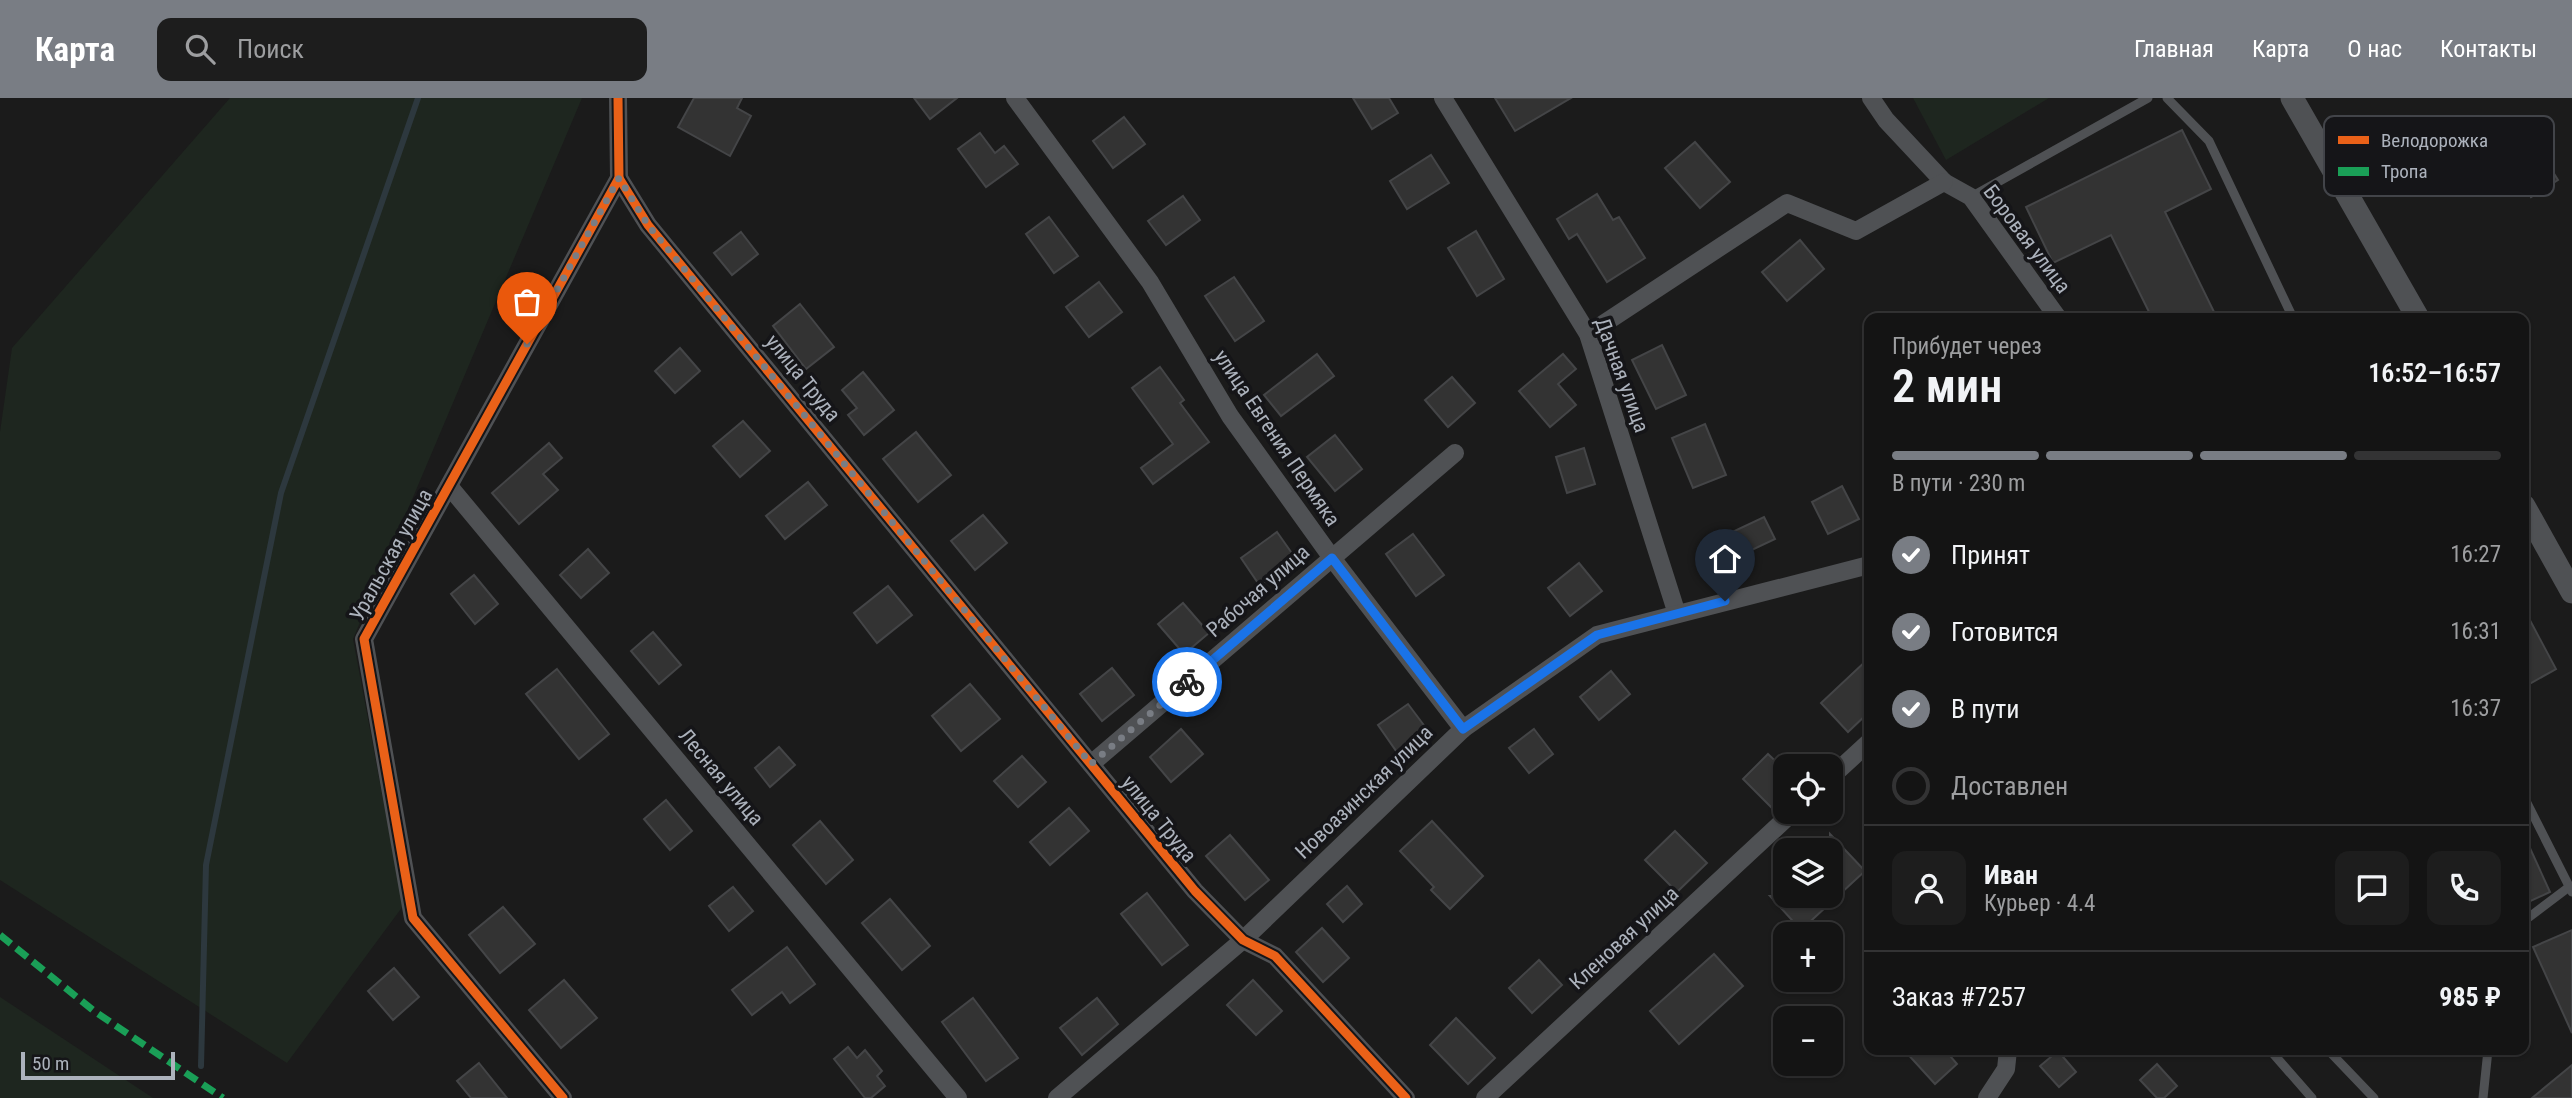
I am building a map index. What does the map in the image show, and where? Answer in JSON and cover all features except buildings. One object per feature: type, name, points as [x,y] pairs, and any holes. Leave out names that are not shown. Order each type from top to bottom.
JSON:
[{"type":"street","name":"Уральская улица","points":[[563,1098],[413,918],[364,639],[619,178],[618,98]]},
{"type":"street","name":"улица Евгения Пермяка","points":[[1014,98],[1150,282],[1230,416],[1332,558],[1463,729]]},
{"type":"street","name":"Дачная улица","points":[[1443,98],[1588,334],[1677,614]]},
{"type":"street","name":"Боровая улица","points":[[1871,98],[1886,120],[1944,182],[1971,197],[2054,313]]},
{"type":"street","points":[[2292,98],[2324,154]]},
{"type":"street","name":"улица Труда","points":[[619,178],[648,225],[1195,891],[1243,940],[1275,956],[1406,1098]]},
{"type":"street","points":[[1588,334],[1787,203],[1856,231],[1944,182]]},
{"type":"street","points":[[2348,196],[2415,313]]},
{"type":"street","name":"Рабочая улица","points":[[1091,764],[1455,453]]},
{"type":"street","name":"Лесная улица","points":[[449,486],[958,1098]]},
{"type":"street","points":[[2529,515],[2572,592]]},
{"type":"street","name":"Новоазинская улица","points":[[1058,1098],[1243,940],[1463,729],[1597,635],[1864,566]]},
{"type":"street","points":[[1843,766],[1864,747]]},
{"type":"street","name":"Кленовая улица","points":[[1485,1098],[1780,824]]},
{"type":"street","points":[[1987,1098],[2006,1069],[2007,1055]]},
{"type":"lane","points":[[1971,197],[2148,98]]},
{"type":"lane","points":[[2167,98],[2209,141],[2290,313]]},
{"type":"lane","points":[[2529,807],[2570,890],[2529,917]]},
{"type":"lane","points":[[2274,1055],[2312,1098]]},
{"type":"lane","points":[[2333,1055],[2374,1098]]},
{"type":"lane","points":[[2483,1098],[2487,1055]]},
{"type":"shaded area","points":[[230,98],[582,98],[353,639],[403,906],[287,1063],[0,880],[0,432],[12,348]]},
{"type":"shaded area","points":[[1913,98],[2049,98],[1946,160]]},
{"type":"shaded area","points":[[0,997],[153,1098],[0,1098]]},
{"type":"waterway","points":[[201,1066],[206,865],[281,493],[418,98]]},
{"type":"marked path","points":[[0,935],[94,1011],[223,1098]]},
{"type":"cycle path","points":[[563,1098],[413,918],[364,639],[619,178],[618,98]]},
{"type":"cycle path","points":[[619,178],[648,225],[1195,891],[1243,940],[1275,956],[1406,1098]]},
{"type":"way so far","points":[[527,344],[619,178],[648,225],[1091,764],[1187,682]]},
{"type":"route","points":[[1187,682],[1332,558],[1463,729],[1597,635],[1725,601]]}]
